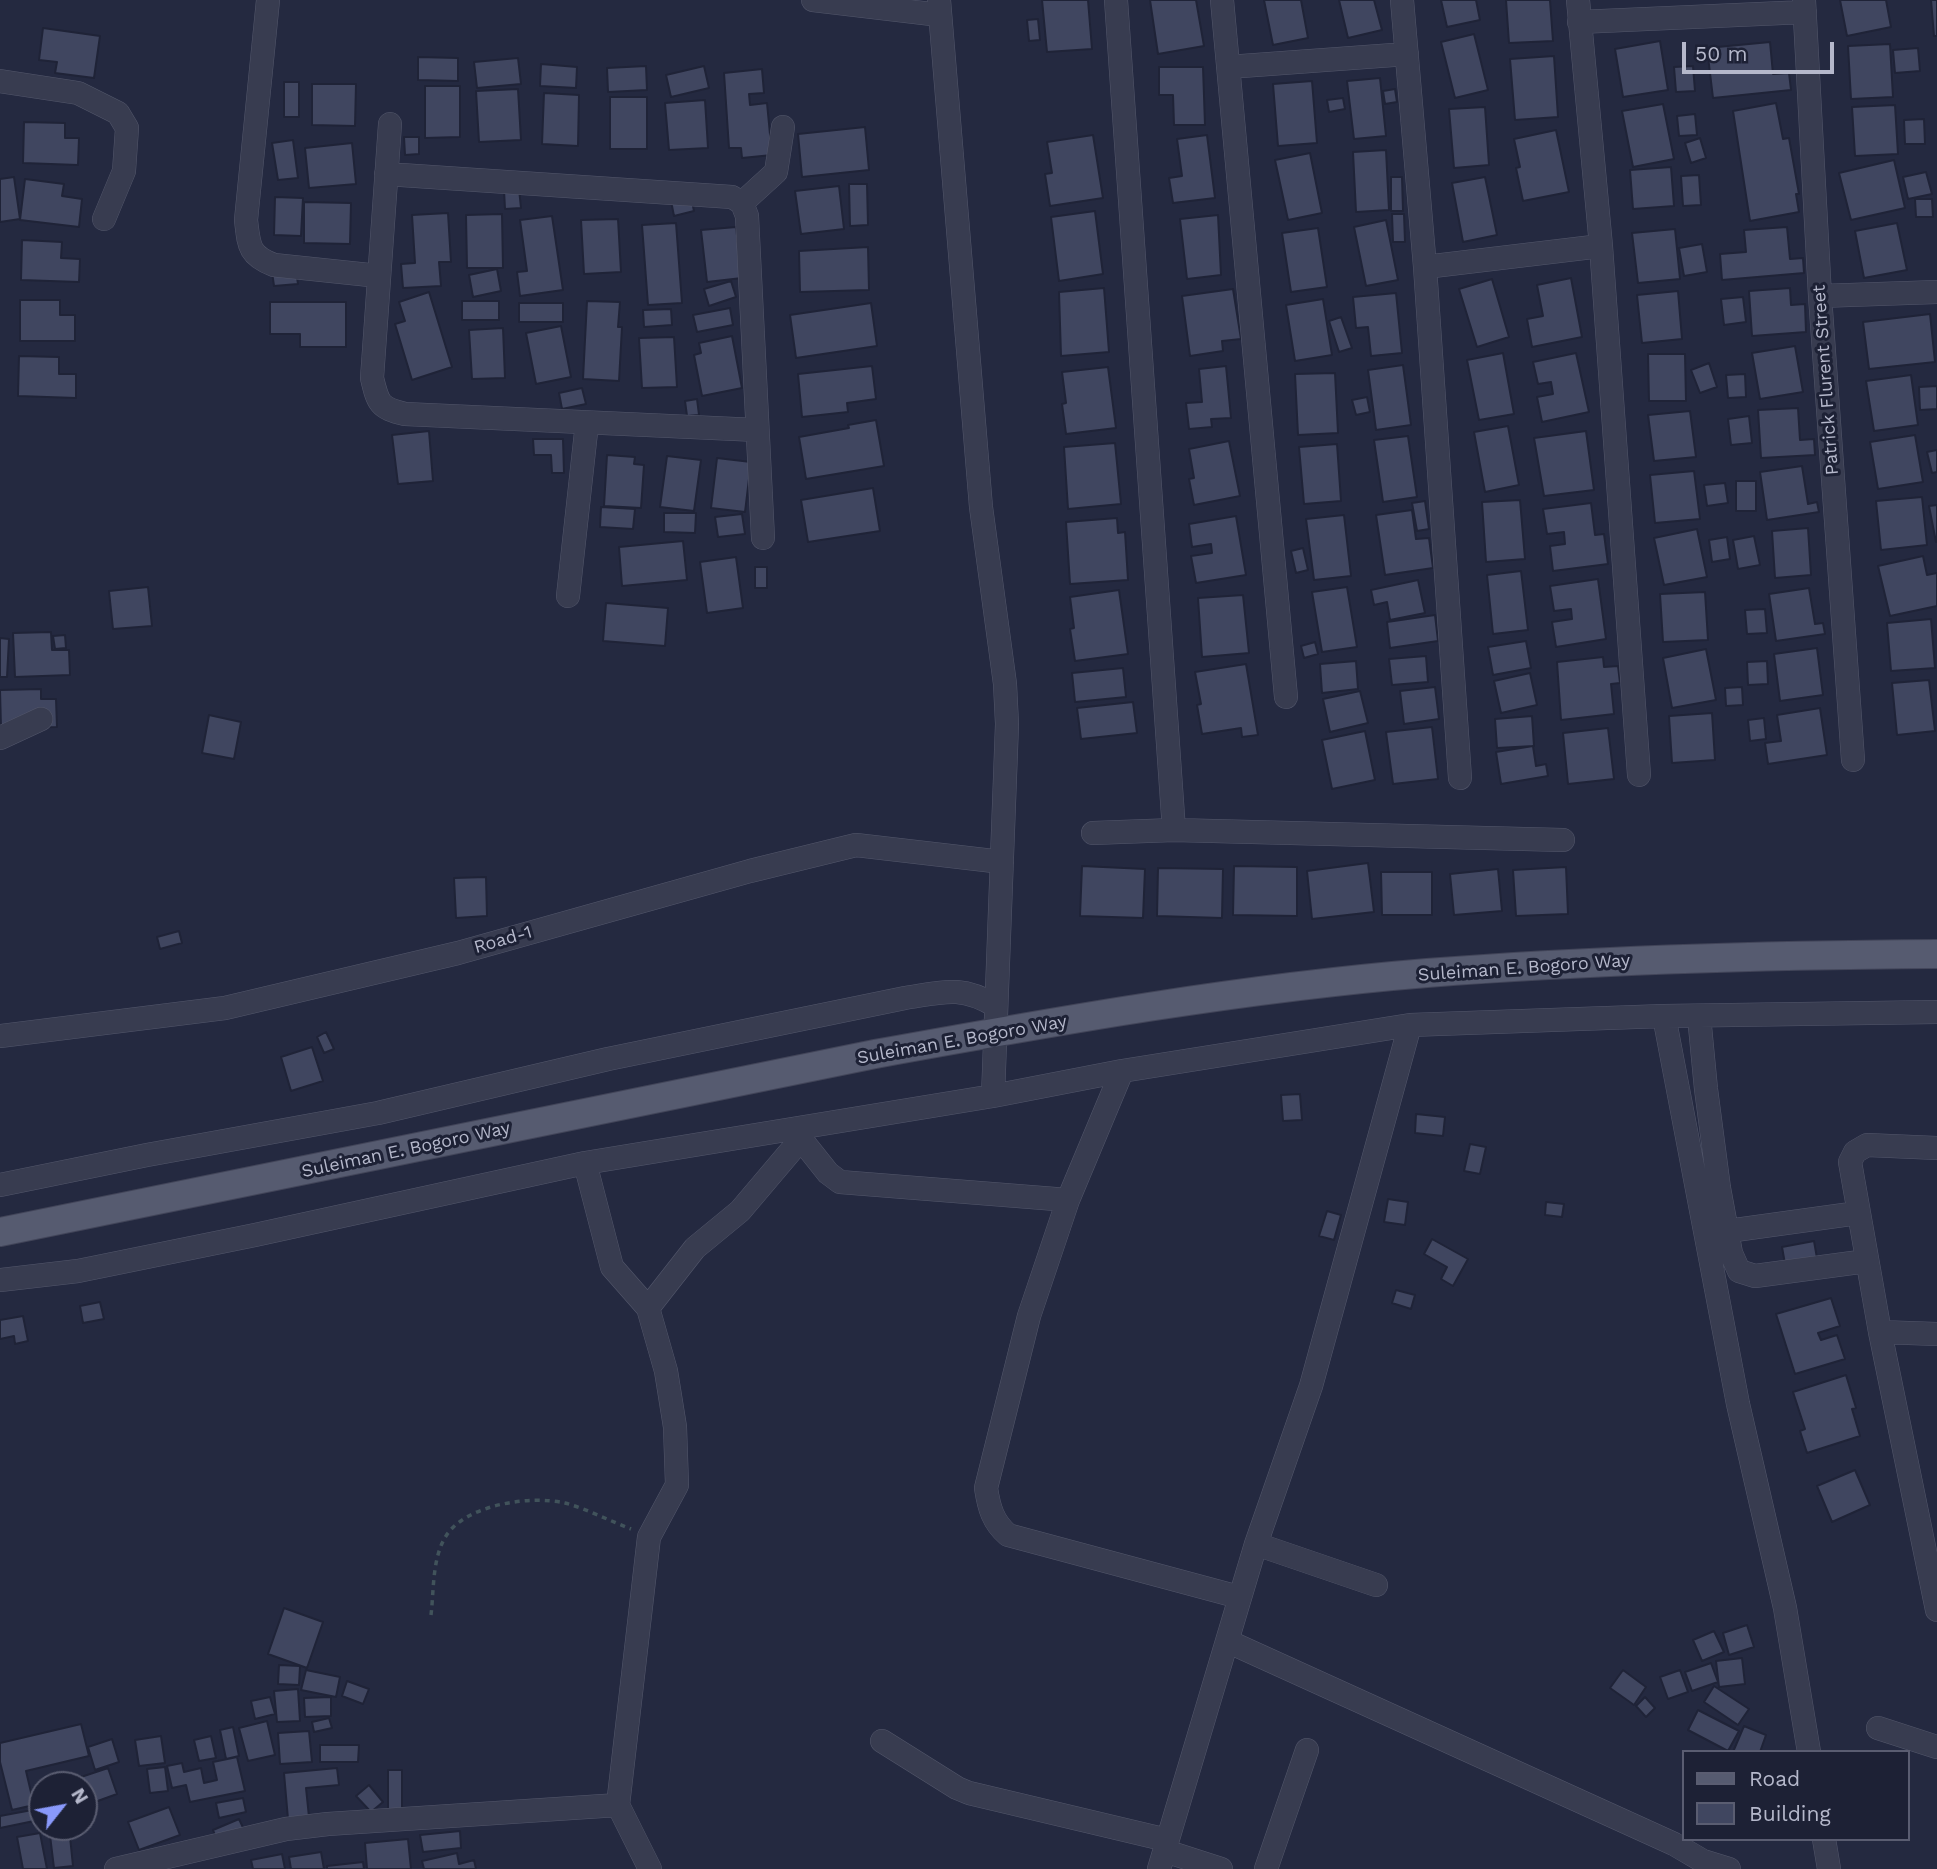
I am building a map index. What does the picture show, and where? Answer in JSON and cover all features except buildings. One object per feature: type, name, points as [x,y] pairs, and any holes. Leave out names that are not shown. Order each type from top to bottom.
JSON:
[{"type":"main road","name":"Suleiman E. Bogoro Way","points":[[0,1232],[875,1054],[996,1019],[1424,974],[1610,960],[1937,954]]},
{"type":"street","points":[[268,0],[246,220],[250,248],[260,259],[274,265],[379,276]]},
{"type":"street","points":[[813,0],[940,8],[981,506],[1006,684],[1007,724],[993,1096]]},
{"type":"street","points":[[1116,0],[1174,830]]},
{"type":"street","points":[[1222,0],[1286,697]]},
{"type":"street","points":[[1402,0],[1425,267],[1460,778]]},
{"type":"street","points":[[1639,775],[1601,246],[1579,11],[1805,6]]},
{"type":"street","name":"Patrick Flurent Street","points":[[1805,6],[1820,296],[1853,760]]},
{"type":"street","points":[[1228,67],[1407,54]]},
{"type":"street","points":[[0,81],[78,93],[118,113],[127,128],[124,171],[104,219]]},
{"type":"street","points":[[390,124],[372,378],[378,402],[388,410],[405,414],[757,430]]},
{"type":"street","points":[[742,203],[776,172],[783,127]]},
{"type":"street","points":[[386,174],[732,197],[742,203],[747,216],[763,538]]},
{"type":"street","points":[[1425,267],[1601,246]]},
{"type":"street","points":[[1820,296],[1937,292]]},
{"type":"street","points":[[568,596],[587,422]]},
{"type":"street","points":[[0,738],[41,719]]},
{"type":"street","points":[[1093,833],[1174,830],[1563,840]]},
{"type":"street","name":"Road-1","points":[[0,1036],[225,1008],[458,953],[750,871],[856,845],[1002,862]]},
{"type":"street","points":[[0,1185],[378,1113],[608,1059],[953,990],[985,999],[996,1019]]},
{"type":"street","points":[[0,1280],[78,1271],[160,1255],[585,1163],[797,1134],[1122,1071],[1409,1025],[1664,1016],[1937,1012]]},
{"type":"street","points":[[1664,1016],[1732,1379],[1785,1608],[1809,1750]]},
{"type":"street","points":[[1699,1016],[1720,1188],[1731,1253],[1739,1270],[1755,1276],[1867,1261]]},
{"type":"street","points":[[1164,1853],[1239,1597],[1311,1386],[1409,1025]]},
{"type":"street","points":[[1122,1071],[1068,1200],[1026,1330],[986,1489],[989,1511],[999,1528],[1008,1535],[1239,1597]]},
{"type":"street","points":[[797,1134],[828,1173],[840,1182],[1068,1200]]},
{"type":"street","points":[[648,1308],[695,1248],[740,1211],[797,1134]]},
{"type":"street","points":[[1937,1148],[1867,1145],[1855,1152],[1850,1162],[1880,1332],[1930,1535],[1937,1610]]},
{"type":"street","points":[[585,1163],[612,1266],[648,1308],[666,1371],[675,1427],[677,1485],[649,1536],[618,1805],[650,1869]]},
{"type":"street","points":[[1728,1231],[1858,1213]]},
{"type":"street","points":[[1880,1332],[1937,1334]]},
{"type":"street","points":[[1256,1544],[1376,1585]]},
{"type":"street","points":[[1227,1642],[1674,1844],[1703,1861],[1729,1869]]},
{"type":"street","points":[[1878,1728],[1937,1746]]},
{"type":"street","points":[[882,1741],[969,1793],[1221,1869]]},
{"type":"street","points":[[1266,1869],[1307,1750]]},
{"type":"street","points":[[117,1869],[296,1828],[618,1805]]},
{"type":"street","points":[[1824,1841],[1829,1869]]},
{"type":"path","points":[[431,1615],[437,1556],[447,1535],[463,1520],[492,1507],[521,1502],[558,1502],[649,1536]]}]
